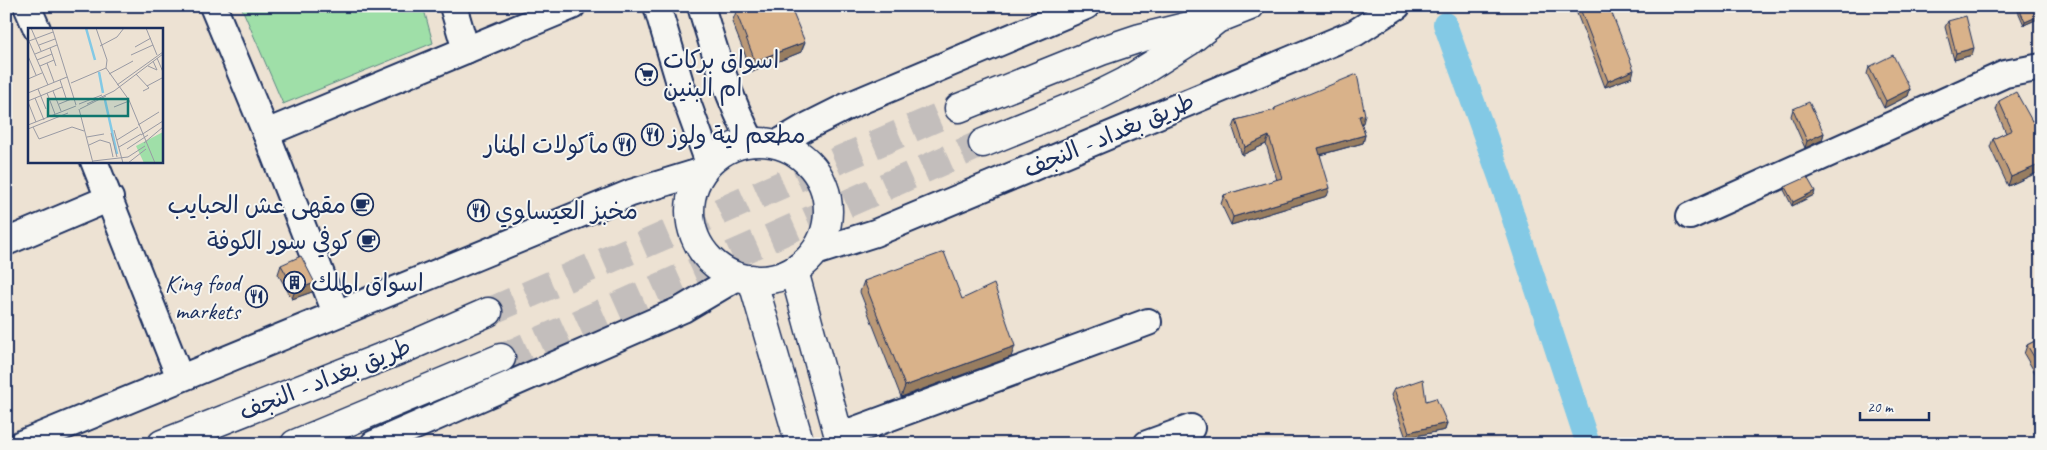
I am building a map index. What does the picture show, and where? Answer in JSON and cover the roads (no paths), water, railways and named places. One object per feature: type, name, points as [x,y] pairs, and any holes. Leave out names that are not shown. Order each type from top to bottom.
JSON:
[{"type":"main road","points":[[959,108],[1102,50],[1140,38],[1218,19],[1250,6]]},
{"type":"main road","points":[[983,143],[1091,99],[1125,82],[1188,42],[1218,19]]},
{"type":"main road","points":[[764,144],[791,150],[803,158],[817,175],[826,195],[828,210],[827,225],[815,252],[794,271],[766,280],[745,278],[713,262],[696,239],[690,211],[696,183],[706,167],[729,149],[764,144]]},
{"type":"main road","points":[[794,271],[840,440]]},
{"type":"main road","points":[[745,278],[800,444]]},
{"type":"main road","name":"طريق بغداد - النجف","points":[[162,444],[408,347],[488,312]]},
{"type":"main road","points":[[295,444],[501,358]]},
{"type":"street","points":[[27,6],[37,28]]},
{"type":"street","points":[[213,6],[266,133],[336,313]]},
{"type":"street","points":[[453,6],[466,50]]},
{"type":"street","points":[[266,133],[572,6]]},
{"type":"street","points":[[21,444],[631,193],[706,167],[657,6]]},
{"type":"street","points":[[701,6],[723,78],[736,112],[764,144],[806,127],[848,106],[1086,6]]},
{"type":"street","name":"طريق بغداد - النجف","points":[[815,252],[875,233],[1355,32],[1397,6]]},
{"type":"street","points":[[1690,216],[2005,74],[2041,67]]},
{"type":"street","points":[[94,162],[180,378]]},
{"type":"street","points":[[6,242],[110,198]]},
{"type":"street","points":[[374,444],[683,309],[745,278]]},
{"type":"street","points":[[840,440],[1148,322]]},
{"type":"street","points":[[1147,444],[1191,428]]},
{"type":"waterway","points":[[1445,24],[1501,180],[1588,444]]},
{"type":"tunnel","points":[[488,312],[959,108]]},
{"type":"tunnel","points":[[501,358],[983,143]]},
{"type":"place","name":"اسواق بركات ام البنين","points":[[647,74]]},
{"type":"place","name":"مطعم لية ولوز","points":[[653,135]]},
{"type":"place","name":"مأكولات المنار","points":[[625,145]]},
{"type":"place","name":"مقهى عش الحبايب","points":[[362,205]]},
{"type":"place","name":"مخبز العيساوي","points":[[479,211]]},
{"type":"place","name":"كوفي سور الكوفة","points":[[368,241]]},
{"type":"place","name":"اسواق الملك","points":[[295,283]]},
{"type":"place","name":"King food markets","points":[[256,297]]}]
